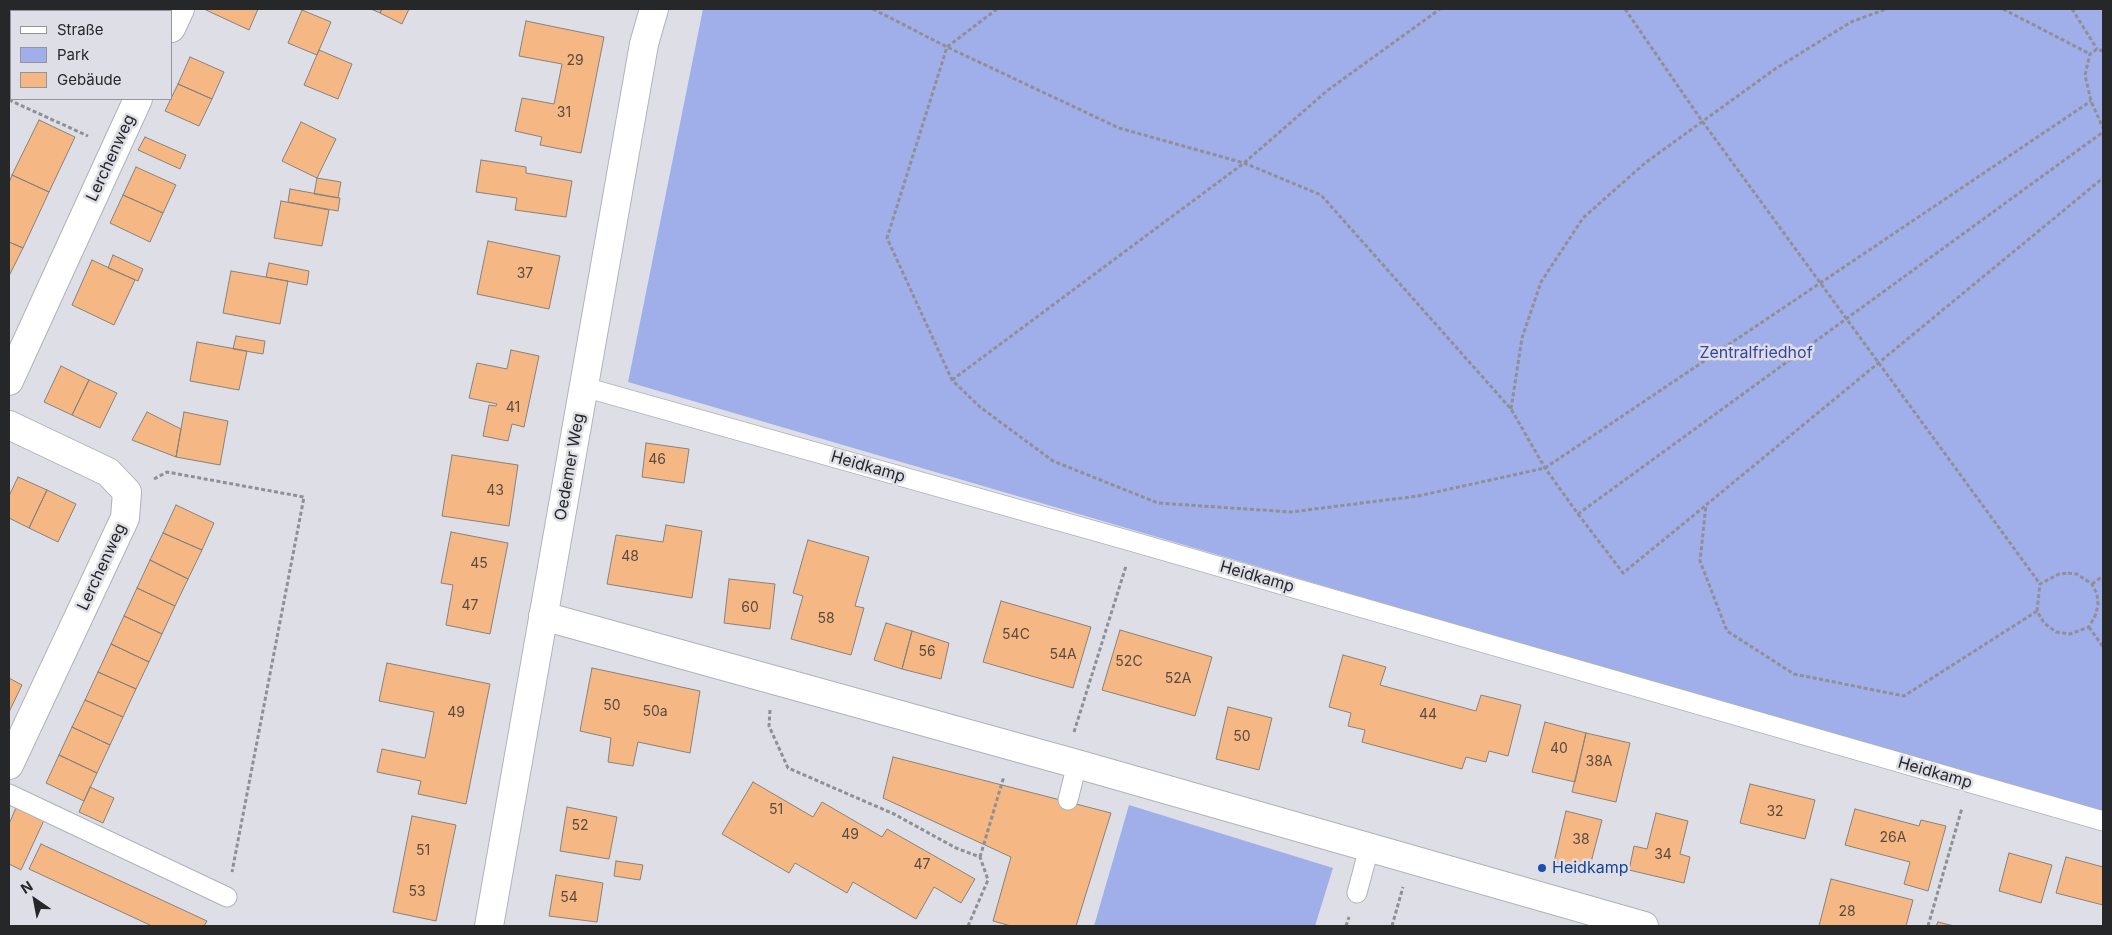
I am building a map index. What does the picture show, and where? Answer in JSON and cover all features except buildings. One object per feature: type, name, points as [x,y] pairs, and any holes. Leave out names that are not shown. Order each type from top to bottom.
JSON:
[{"type":"street","points":[[172,26],[180,9]]},
{"type":"street","name":"Oedemer Weg","points":[[489,926],[644,44],[654,9]]},
{"type":"street","name":"Lerchenweg","points":[[9,381],[138,100]]},
{"type":"street","points":[[9,425],[108,472],[127,492]]},
{"type":"street","name":"Lerchenweg","points":[[9,765],[125,518],[127,492]]},
{"type":"street","points":[[543,616],[1013,746],[1644,926]]},
{"type":"lane","name":"Heidkamp","points":[[584,387],[1134,542],[2103,821]]},
{"type":"lane","points":[[1068,800],[1071,763]]},
{"type":"lane","points":[[9,794],[227,897]]},
{"type":"lane","points":[[1357,893],[1369,848]]},
{"type":"path","points":[[873,9],[947,47],[1119,128],[1244,163],[1321,195],[1511,409],[1545,468],[1623,573],[2103,178]]},
{"type":"path","points":[[997,9],[947,47],[887,238],[952,380],[980,407],[1053,461],[1158,503],[1291,512],[1418,496],[1545,468],[2091,101]]},
{"type":"path","points":[[952,380],[1244,163],[1328,90],[1440,9]]},
{"type":"path","points":[[1625,9],[1702,121],[2040,584],[2037,611],[2044,623],[2056,632],[2070,634],[2090,627],[2098,604],[2097,594],[2092,584],[2077,574],[2068,573],[2059,574],[2040,584]]},
{"type":"path","points":[[1511,409],[1522,338],[1541,282],[1583,218],[1644,163],[1775,69],[1851,22],[1886,9]]},
{"type":"path","points":[[2003,9],[2090,54]]},
{"type":"path","points":[[2072,9],[2097,49],[2103,51]]},
{"type":"path","points":[[2097,49],[2090,54],[2084,75],[2091,101],[2103,128]]},
{"type":"path","points":[[9,100],[116,149]]},
{"type":"path","points":[[1578,514],[2103,132]]},
{"type":"path","points":[[127,492],[167,472],[304,496],[227,897]]},
{"type":"path","points":[[1706,505],[1700,561],[1727,631],[1794,674],[1904,696],[2037,611]]},
{"type":"path","points":[[1071,763],[1134,542]]},
{"type":"path","points":[[2092,584],[2103,576]]},
{"type":"path","points":[[2090,627],[2103,647]]},
{"type":"path","points":[[772,680],[769,726],[788,768],[894,814],[956,848],[980,857]]},
{"type":"path","points":[[968,926],[988,880],[980,857],[1013,746]]},
{"type":"path","points":[[1928,926],[1969,783]]},
{"type":"path","points":[[1392,926],[1411,860]]},
{"type":"green space","name":"Zentralfriedhof","points":[[703,9],[2103,9],[2103,811],[2041,796],[628,382]]},
{"type":"green space","points":[[1129,805],[1333,868],[1315,926],[1094,926]]},
{"type":"place","name":"Heidkamp","points":[[1542,868]]}]
